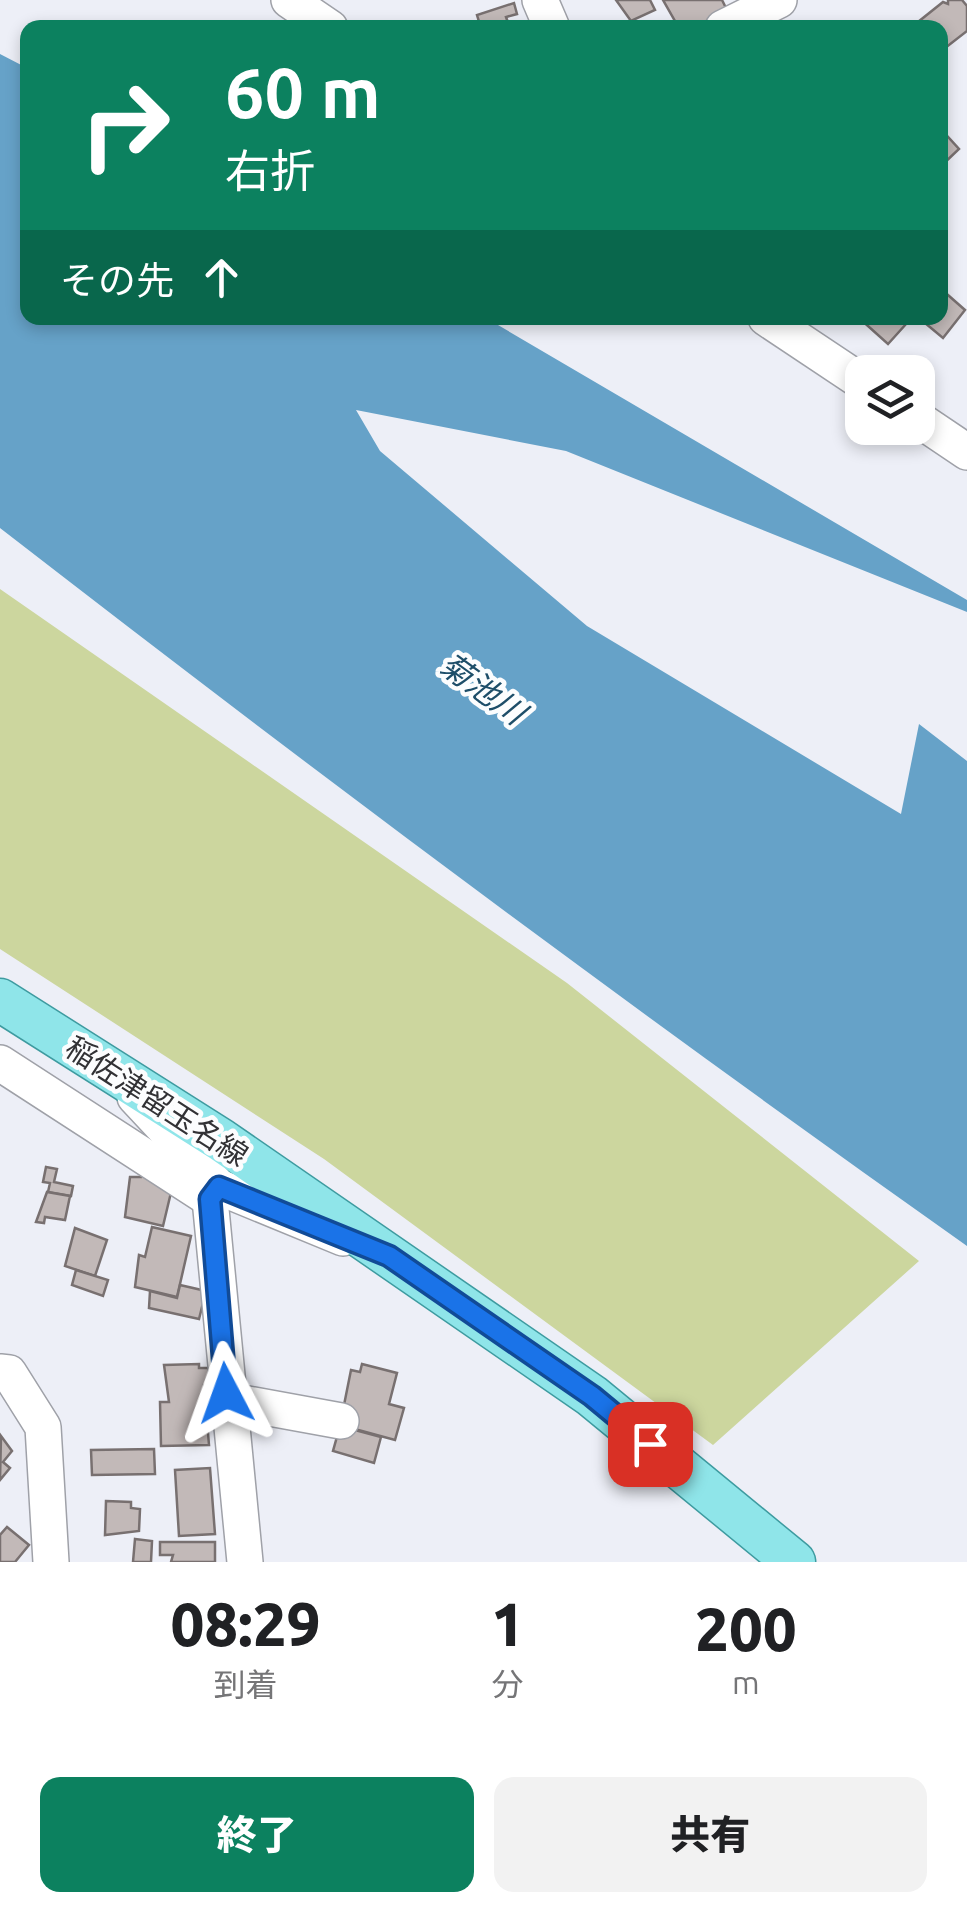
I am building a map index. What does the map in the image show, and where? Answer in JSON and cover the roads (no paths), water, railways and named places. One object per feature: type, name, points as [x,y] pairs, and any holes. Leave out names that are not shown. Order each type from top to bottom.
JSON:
[{"type":"main road","name":"稲佐津留玉名線","points":[[0,1000],[107,1067],[592,1396],[794,1562]]},
{"type":"street","points":[[288,0],[318,20]]},
{"type":"street","points":[[739,20],[779,0]]},
{"type":"street","points":[[776,325],[845,371]]},
{"type":"street","points":[[935,430],[967,452]]},
{"type":"street","points":[[0,1063],[215,1193],[389,1256]]},
{"type":"street","points":[[107,1067],[215,1193],[226,1400],[245,1562]]},
{"type":"street","points":[[0,1372],[9,1373],[43,1427],[52,1562]]},
{"type":"street","points":[[226,1400],[341,1422]]},
{"type":"water","name":"菊池川","points":[[0,54],[20,64],[20,325],[498,325],[967,600],[967,612],[566,451],[356,410],[380,451],[587,626],[901,814],[919,724],[967,761],[967,1246],[479,892],[0,528]]}]
